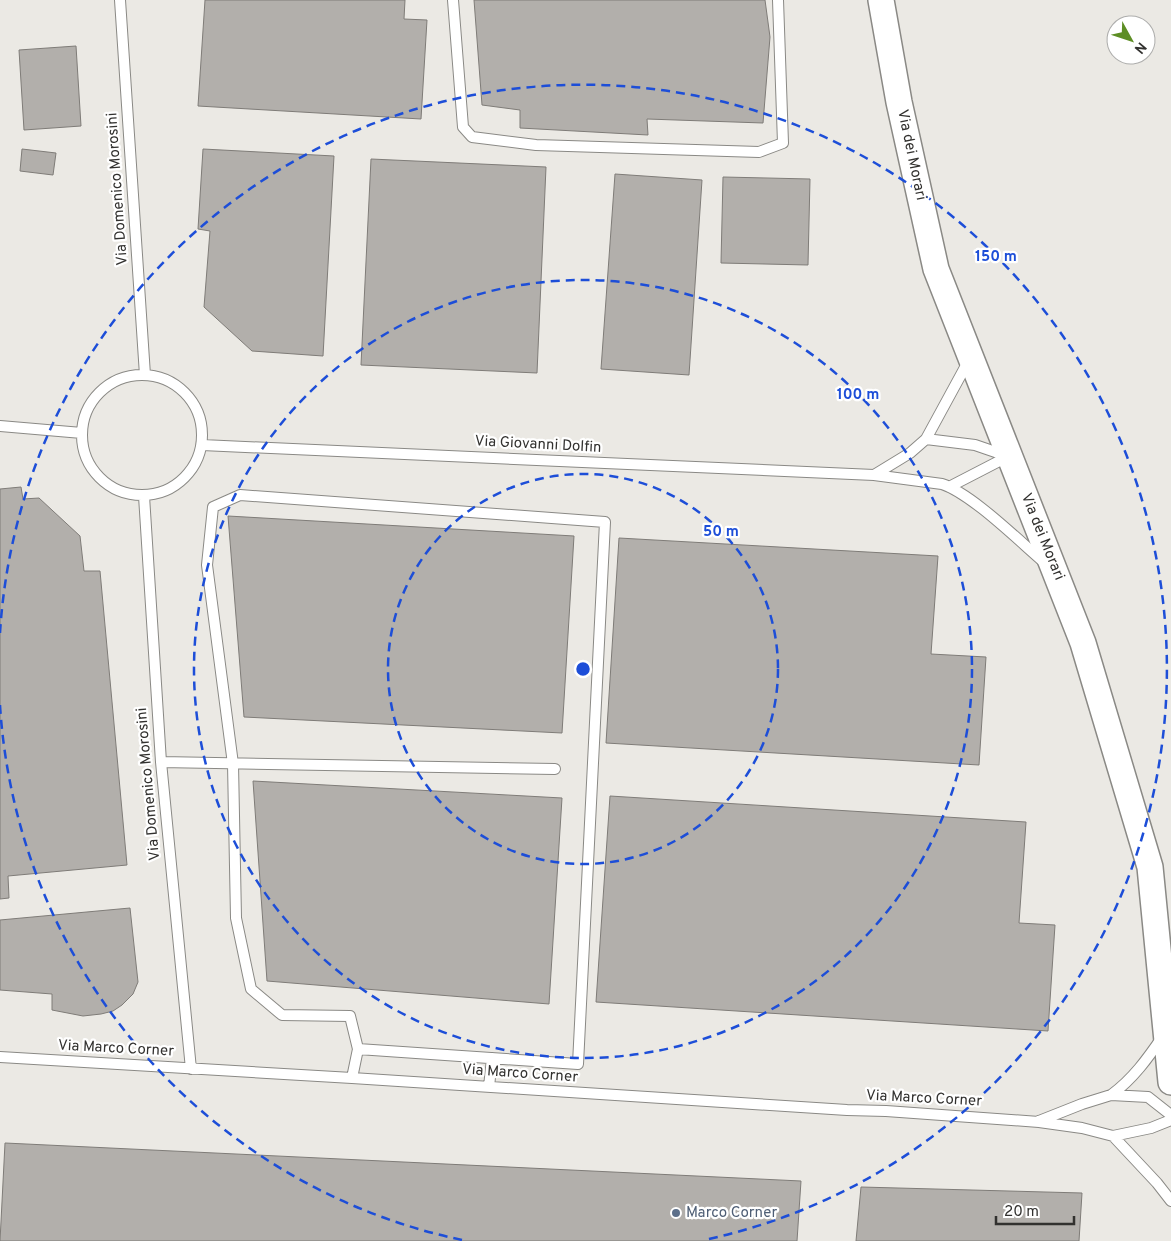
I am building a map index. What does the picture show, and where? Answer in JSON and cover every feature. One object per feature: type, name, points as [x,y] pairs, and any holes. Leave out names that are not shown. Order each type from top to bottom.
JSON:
[{"type":"street","name":"Via dei Morari","points":[[881,0],[899,102],[936,269],[1083,643],[1150,868],[1171,1082]]},
{"type":"lane","name":"Via Domenico Morosini","points":[[120,0],[145,376]]},
{"type":"lane","points":[[453,0],[463,127],[472,137],[536,145],[758,152],[783,143],[778,0]]},
{"type":"lane","points":[[874,475],[910,453],[926,439],[971,356]]},
{"type":"lane","points":[[145,376],[165,380],[182,390],[194,406],[202,425],[202,445],[195,464],[182,480],[164,491],[144,496],[124,493],[107,484],[93,470],[85,452],[82,432],[86,414],[95,398],[109,385],[126,378],[145,376]]},
{"type":"lane","points":[[0,426],[82,432]]},
{"type":"lane","points":[[926,439],[975,445],[1009,456]]},
{"type":"lane","name":"Via Giovanni Dolfin","points":[[202,445],[874,475],[949,487],[994,519],[1057,573]]},
{"type":"lane","points":[[949,487],[1009,456]]},
{"type":"lane","points":[[352,1078],[358,1049],[350,1016],[282,1015],[251,990],[236,918],[233,764],[207,565],[213,507],[240,495],[605,522],[578,1064],[358,1049]]},
{"type":"lane","name":"Via Domenico Morosini","points":[[144,496],[161,762],[191,1069]]},
{"type":"lane","points":[[161,762],[555,769]]},
{"type":"lane","name":"Via Marco Corner","points":[[1038,1122],[1082,1104],[1111,1095],[1124,1086],[1139,1071],[1166,1031]]},
{"type":"lane","name":"Via Marco Corner","points":[[0,1057],[847,1110],[886,1110],[1038,1122],[1082,1128],[1113,1136],[1151,1128],[1171,1120]]},
{"type":"lane","points":[[489,1088],[492,1058]]},
{"type":"lane","name":"Via Marco Corner","points":[[1111,1095],[1148,1097],[1171,1115]]},
{"type":"lane","points":[[1113,1136],[1152,1177],[1171,1201]]},
{"type":"building","points":[[205,0],[405,0],[404,19],[427,20],[421,119],[198,106]]},
{"type":"building","points":[[474,0],[765,0],[770,37],[763,123],[647,119],[648,135],[520,128],[520,110],[482,105]]},
{"type":"building","points":[[76,46],[81,126],[24,130],[19,50]]},
{"type":"building","points":[[22,149],[56,153],[53,175],[20,171]]},
{"type":"building","points":[[203,149],[334,156],[323,356],[252,351],[204,307],[210,231],[198,229]]},
{"type":"building","points":[[371,159],[546,167],[537,373],[361,365]]},
{"type":"building","points":[[615,174],[702,180],[689,375],[601,369]]},
{"type":"building","points":[[723,177],[810,179],[808,265],[721,263]]},
{"type":"building","points":[[21,487],[23,499],[39,498],[80,536],[84,571],[100,571],[127,865],[8,876],[9,898],[0,899],[0,489]]},
{"type":"building","points":[[228,516],[574,536],[562,733],[244,717]]},
{"type":"building","points":[[619,538],[938,556],[931,654],[986,657],[979,765],[606,743]]},
{"type":"building","points":[[253,781],[562,798],[549,1004],[267,981]]},
{"type":"building","points":[[610,796],[1026,822],[1019,923],[1055,925],[1048,1031],[596,1002]]},
{"type":"building","points":[[130,908],[138,982],[133,994],[113,1011],[83,1016],[52,1010],[52,994],[0,990],[0,920]]},
{"type":"building","points":[[5,1143],[801,1181],[797,1241],[0,1241]]},
{"type":"building","points":[[861,1187],[1082,1193],[1079,1241],[856,1241]]},
{"type":"place","name":"Marco Corner","points":[[676,1213]]}]
